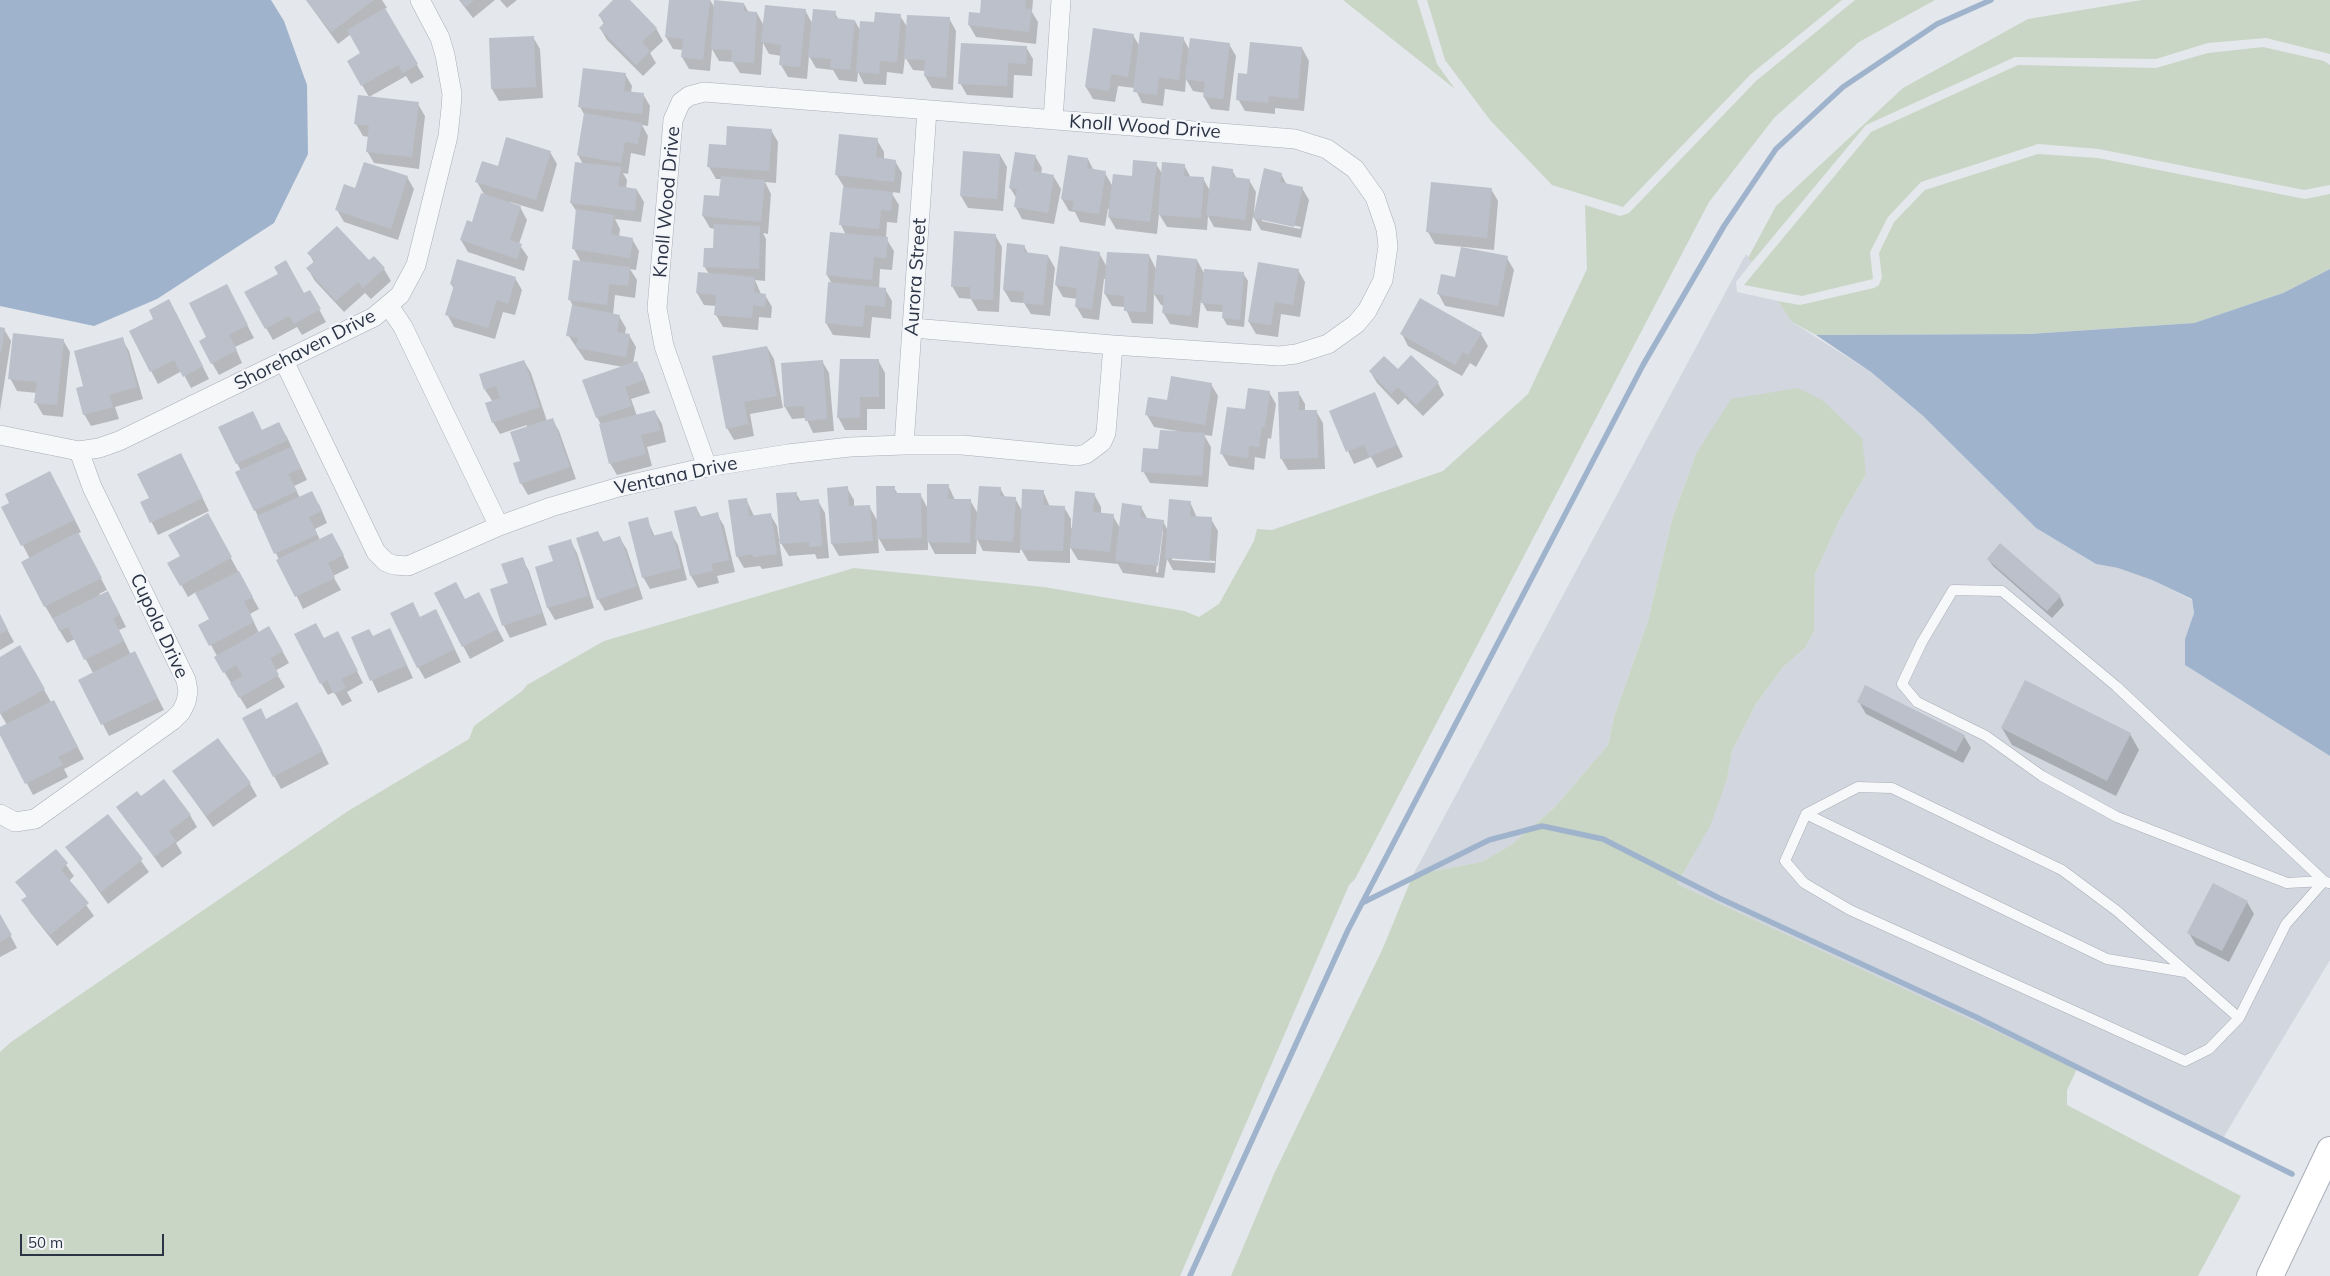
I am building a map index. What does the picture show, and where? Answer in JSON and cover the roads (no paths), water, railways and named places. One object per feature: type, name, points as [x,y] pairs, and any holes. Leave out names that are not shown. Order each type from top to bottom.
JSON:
[{"type":"main road","points":[[2270,1276],[2330,1150]]},
{"type":"street","name":"Shorehaven Drive","points":[[0,435],[79,451],[99,448],[119,441],[374,317],[389,306],[409,281],[416,265],[448,136],[452,108],[452,94],[440,38],[420,0]]},
{"type":"street","points":[[1053,120],[1061,0]]},
{"type":"street","name":"Knoll Wood Drive","points":[[707,467],[664,346],[657,308],[673,120],[676,110],[689,96],[704,92],[1295,139],[1327,149],[1355,169],[1366,182],[1382,212],[1388,246],[1383,280],[1367,311],[1356,324],[1328,344],[1296,354],[1279,356],[1113,345],[913,328]]},
{"type":"street","name":"Aurora Street","points":[[904,444],[927,110]]},
{"type":"street","points":[[389,306],[403,327],[499,526]]},
{"type":"street","name":"Ventana Drive","points":[[284,361],[376,552],[386,562],[394,565],[408,566],[499,526],[619,487],[707,467],[788,454],[850,447],[904,444],[962,445],[1077,456],[1086,454],[1102,442],[1106,433],[1113,345]]},
{"type":"street","name":"Cupola Drive","points":[[0,814],[15,822],[34,819],[173,720],[181,712],[186,702],[188,691],[186,680],[92,487],[79,451]]},
{"type":"lane","points":[[1952,590],[2002,591],[2116,686],[2327,882],[2287,884],[2117,817],[2042,776],[1986,736],[1917,702],[1902,684],[1922,642],[1952,590]]},
{"type":"lane","points":[[2239,1018],[2117,911],[2062,870],[1892,788],[1858,786],[1806,814],[1785,861],[1804,883],[1850,910],[2185,1061],[2208,1049],[2239,1018],[2286,924],[2327,882]]},
{"type":"lane","points":[[1806,814],[2107,958],[2186,972]]},
{"type":"water","points":[[0,0],[271,0],[284,21],[307,85],[308,154],[274,223],[157,299],[94,326],[0,306]]},
{"type":"water","points":[[2330,269],[2330,756],[2185,665],[2185,639],[2194,613],[2192,599],[2152,580],[2118,568],[2096,564],[2036,528],[1922,415],[1871,372],[1816,335],[2029,334],[2194,323],[2283,293]]},
{"type":"waterway","points":[[1190,1276],[1348,930],[1643,365],[1724,226],[1776,149],[1843,87],[1937,24],[1991,0]]},
{"type":"waterway","points":[[1362,903],[1489,840],[1542,826],[1603,839],[1719,898],[1976,1017],[2292,1174]]}]
